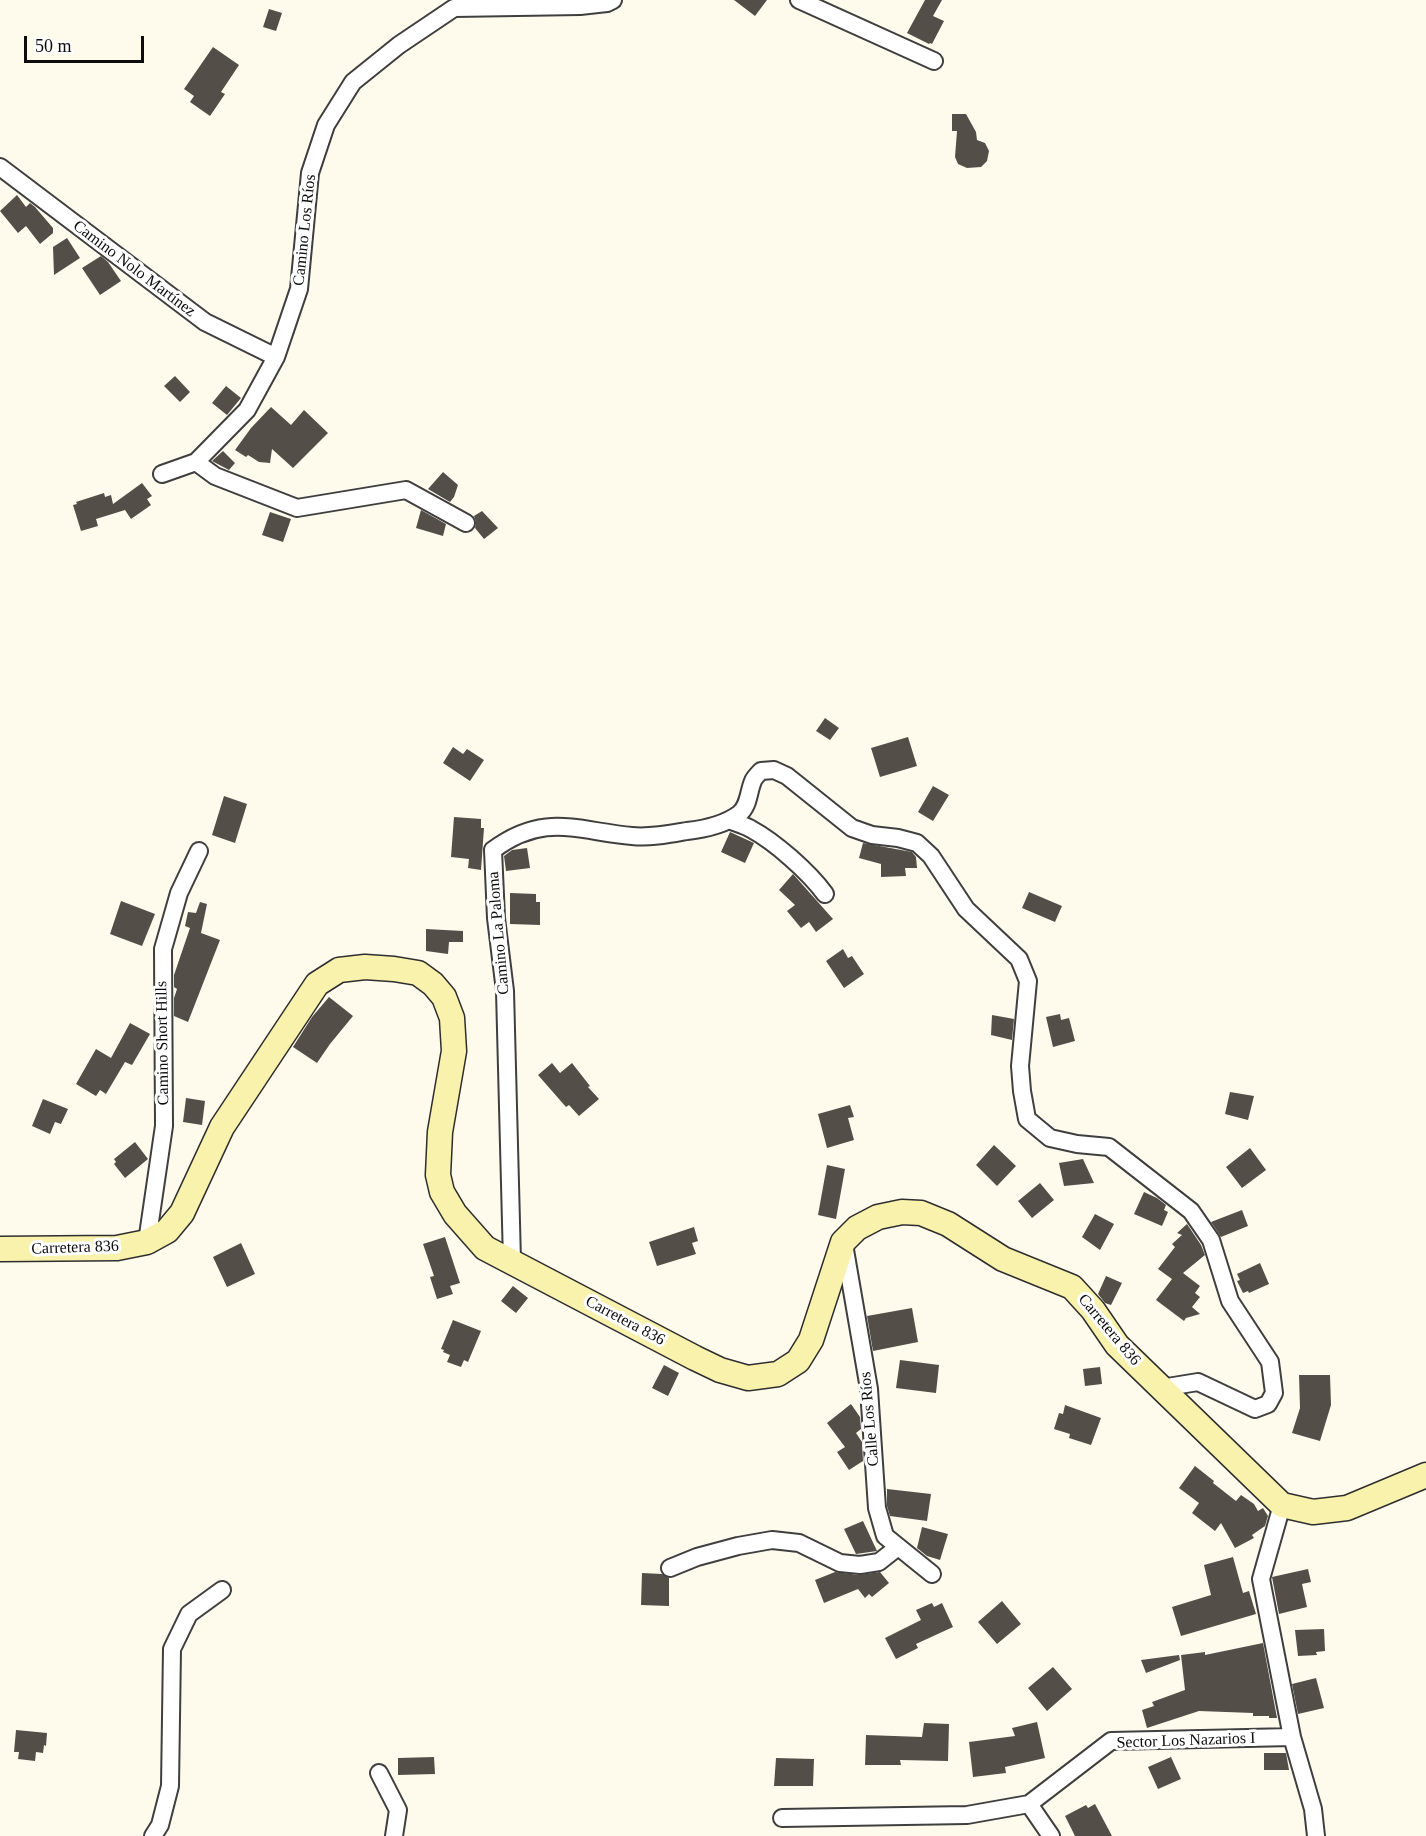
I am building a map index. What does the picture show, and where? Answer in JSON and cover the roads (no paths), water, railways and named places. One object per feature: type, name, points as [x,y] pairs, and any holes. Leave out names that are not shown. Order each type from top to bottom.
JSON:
[{"type":"street","name":"Camino Los Ríos","points":[[162,474],[196,462],[247,410],[276,357],[299,289],[310,173],[326,124],[353,82],[399,45],[454,8],[580,6],[607,3],[613,0]]},
{"type":"street","points":[[799,0],[934,61]]},
{"type":"street","name":"Camino Nolo Martínez","points":[[0,167],[205,322],[276,357]]},
{"type":"street","points":[[196,462],[215,476],[297,508],[406,490],[466,522]]},
{"type":"street","points":[[729,820],[744,810],[753,780],[761,771],[774,770],[787,776],[852,828],[872,835],[917,843],[931,856],[966,909],[1019,959],[1028,981],[1020,1066],[1028,1119],[1050,1138],[1108,1147],[1191,1211],[1211,1240],[1230,1302],[1270,1362],[1274,1393],[1268,1404],[1255,1409],[1198,1382],[1161,1388]]},
{"type":"street","points":[[729,820],[751,829],[779,849],[806,872],[825,894]]},
{"type":"street","name":"Camino La Paloma","points":[[512,1261],[505,991],[496,918],[492,850],[503,842],[530,830],[565,826],[634,836],[704,829],[729,820]]},
{"type":"street","name":"Camino Short Hills","points":[[147,1242],[164,1126],[163,949],[179,893],[199,851]]},
{"type":"street","name":"Carretera 836","points":[[0,1249],[117,1248],[147,1242],[167,1231],[182,1213],[222,1127],[317,984],[339,970],[394,969],[418,973],[434,984],[444,997],[452,1018],[454,1051],[440,1132],[438,1175],[442,1192],[455,1214],[485,1248],[695,1358],[720,1370],[748,1378],[778,1374],[798,1361],[812,1340],[843,1242],[857,1228],[878,1217],[902,1212],[921,1213],[948,1224],[1003,1259],[1072,1287],[1093,1310],[1117,1345],[1282,1505]]},
{"type":"street","name":"Calle Los Ríos","points":[[843,1242],[869,1389],[877,1508],[885,1536],[932,1574]]},
{"type":"street","points":[[1316,1836],[1313,1809],[1292,1737],[1261,1579],[1282,1505],[1313,1512],[1347,1508],[1426,1475]]},
{"type":"street","points":[[670,1568],[697,1557],[772,1540],[798,1543],[840,1563],[860,1565],[879,1562],[898,1547]]},
{"type":"street","points":[[153,1836],[160,1825],[170,1786],[172,1649],[189,1614],[222,1590]]},
{"type":"street","name":"Sector Los Nazarios I","points":[[782,1818],[967,1815],[1029,1804],[1111,1741],[1292,1737]]},
{"type":"street","points":[[379,1773],[398,1810],[394,1836]]},
{"type":"street","points":[[1029,1804],[1050,1836]]}]
